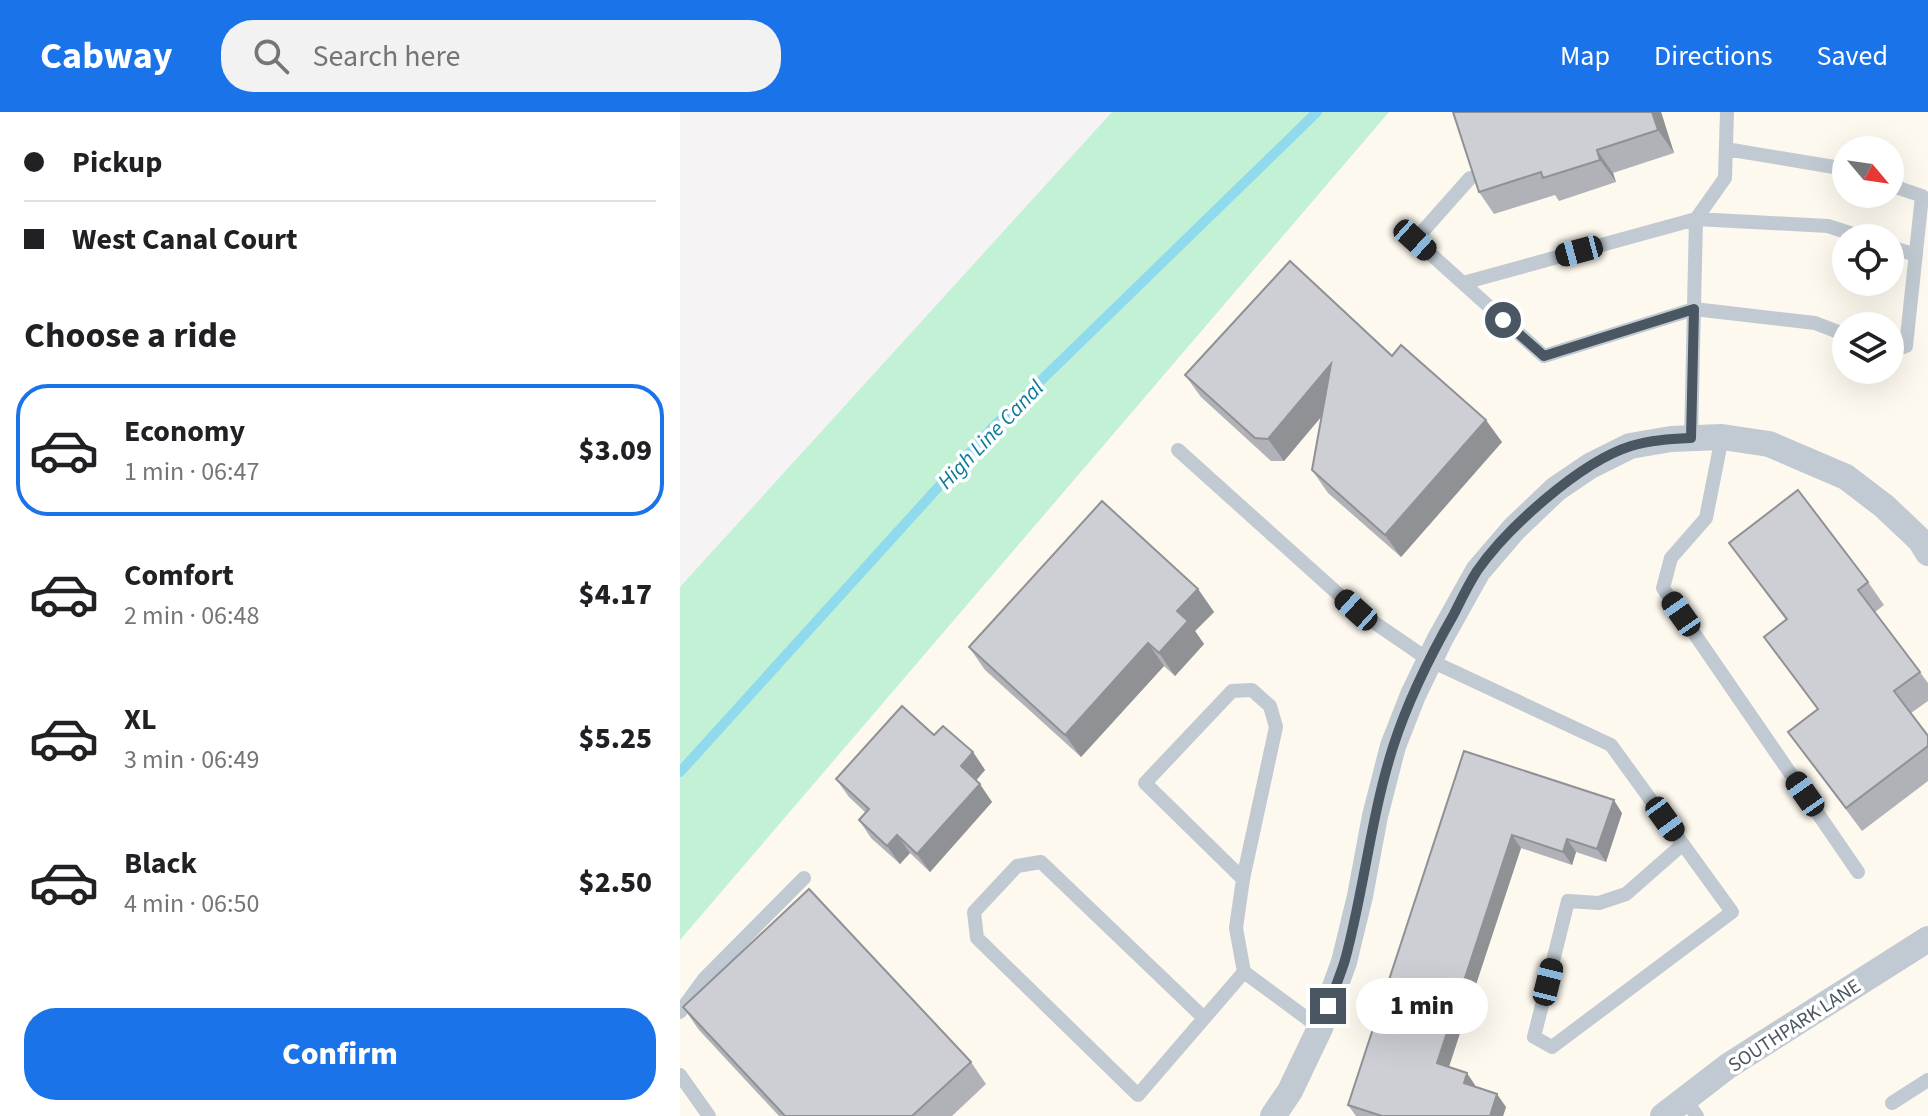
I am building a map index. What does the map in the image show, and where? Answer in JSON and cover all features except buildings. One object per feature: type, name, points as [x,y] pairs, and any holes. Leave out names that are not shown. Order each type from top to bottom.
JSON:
[{"type":"street","points":[[1273,1116],[1290,1091],[1320,1028],[1344,962],[1393,746],[1413,695],[1478,571],[1514,529],[1556,489],[1590,466],[1630,446],[1671,439],[1722,437],[1769,444],[1846,477],[1920,540],[1928,553]]},
{"type":"street","name":"SOUTHPARK LANE","points":[[1663,1116],[1691,1108],[1728,1066],[1928,939]]},
{"type":"lane","points":[[1691,438],[1696,219],[1725,178],[1727,112]]},
{"type":"lane","points":[[1726,149],[1832,167]]},
{"type":"lane","points":[[1470,178],[1415,240],[1544,356],[1694,309],[1815,323],[1832,330]]},
{"type":"lane","points":[[1904,190],[1922,196],[1904,347]]},
{"type":"lane","points":[[1463,283],[1696,219],[1832,227]]},
{"type":"lane","points":[[1904,251],[1916,255]]},
{"type":"lane","points":[[1722,437],[1706,518],[1671,558],[1663,588],[1858,872]]},
{"type":"lane","points":[[1178,450],[1356,610],[1429,660],[1611,745],[1683,844],[1732,912],[1552,1047],[1534,1037],[1568,901],[1599,903],[1626,894],[1683,844]]},
{"type":"lane","points":[[1243,879],[1145,783],[1232,691],[1252,690],[1270,706],[1276,727],[1243,879],[1236,928],[1244,972],[1320,1028]]},
{"type":"lane","points":[[1204,1018],[1041,862],[1017,866],[974,912],[977,938],[1138,1095],[1244,972]]},
{"type":"lane","points":[[680,1012],[704,979],[804,878]]},
{"type":"lane","points":[[680,1075],[709,1116]]},
{"type":"lane","points":[[1892,1103],[1928,1080]]},
{"type":"shaded area","points":[[1389,112],[1928,112],[1928,1116],[680,1116],[680,940]]},
{"type":"green space","points":[[1112,112],[1389,112],[680,940],[680,587]]},
{"type":"waterway","name":"High Line Canal","points":[[680,772],[991,429],[1317,112]]},
{"type":"route","points":[[1328,1006],[1344,962],[1393,746],[1440,639],[1478,571],[1514,529],[1556,489],[1590,466],[1630,446],[1691,438],[1694,309],[1544,356],[1503,320]]}]
